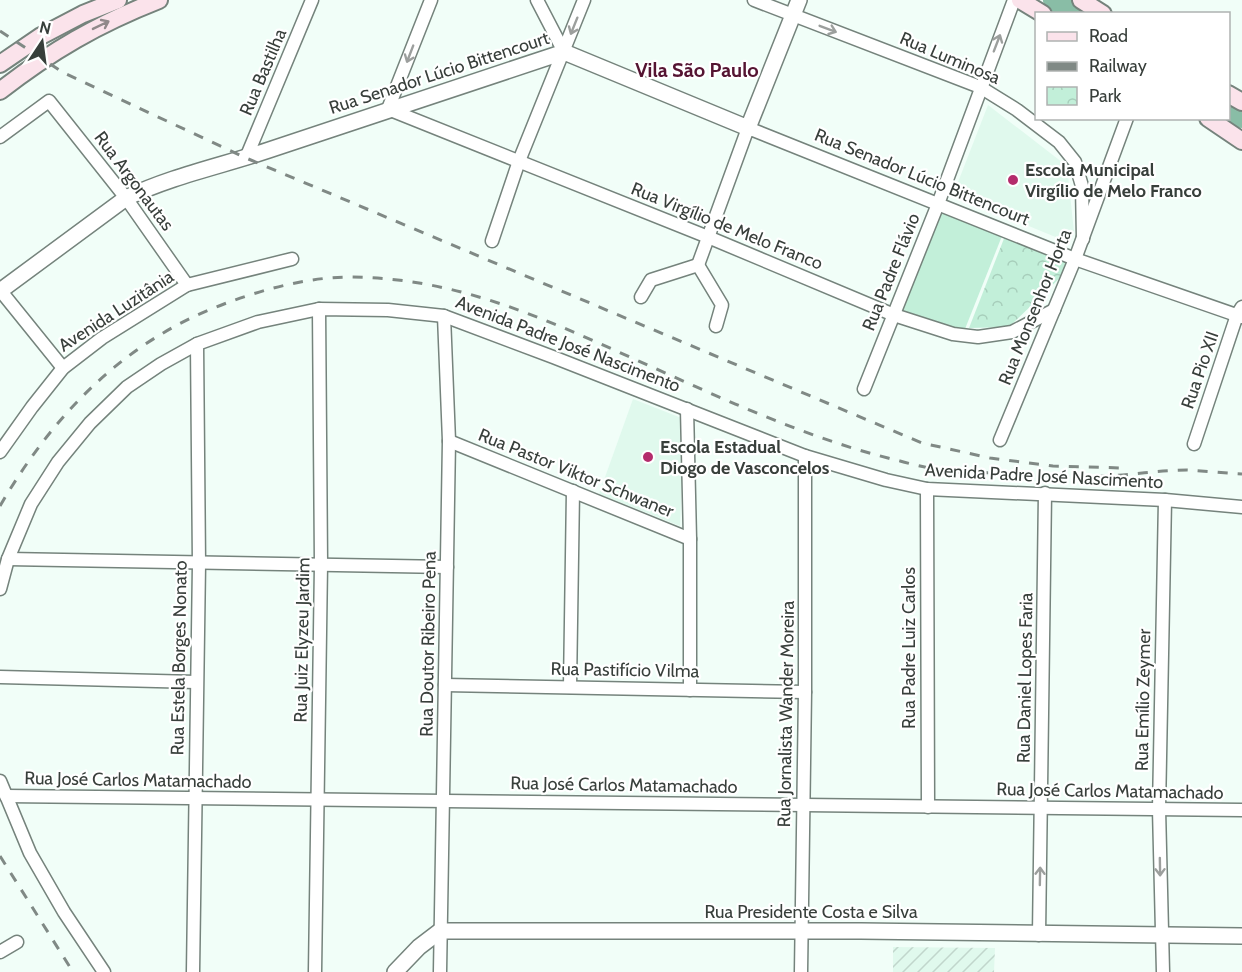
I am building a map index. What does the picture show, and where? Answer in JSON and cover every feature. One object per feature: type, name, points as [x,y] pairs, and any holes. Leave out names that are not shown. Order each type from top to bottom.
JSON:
[{"type":"main road","points":[[0,64],[40,36],[83,14],[118,0]]},
{"type":"main road","points":[[0,91],[33,66],[80,36],[123,14],[159,0]]},
{"type":"main road","points":[[1020,0],[1040,12]]},
{"type":"main road","points":[[1081,0],[1100,12]]},
{"type":"main road","points":[[1211,120],[1242,141]]},
{"type":"street","name":"Rua Bastilha","points":[[246,158],[312,0]]},
{"type":"street","points":[[388,109],[431,0]]},
{"type":"street","points":[[537,0],[564,52]]},
{"type":"street","points":[[492,241],[519,161],[584,0]]},
{"type":"street","name":"Rua Luminosa","points":[[754,0],[980,87],[1017,110],[1059,142],[1075,162],[1082,186],[1083,239]]},
{"type":"street","points":[[698,265],[748,128],[799,0]]},
{"type":"street","name":"Rua Padre Flávio","points":[[864,389],[938,204],[1014,0]]},
{"type":"street","name":"Rua Senador Lúcio Bittencourt","points":[[0,291],[126,198],[150,187],[246,158],[564,52],[1075,259],[1240,313]]},
{"type":"street","name":"Rua Argonautas","points":[[0,137],[49,101],[126,198],[188,285]]},
{"type":"street","name":"Rua Virgílio de Melo Franco","points":[[388,109],[708,237],[894,315],[954,334],[978,337],[1012,332],[1054,310]]},
{"type":"street","name":"Rua Monsenhor Horta","points":[[1000,440],[1083,239],[1126,120]]},
{"type":"street","name":"Avenida Luzitânia","points":[[0,452],[63,368],[102,338],[188,285],[292,259]]},
{"type":"street","points":[[641,297],[651,280],[698,265]]},
{"type":"street","points":[[698,265],[722,305],[716,326]]},
{"type":"street","points":[[0,291],[63,368]]},
{"type":"street","name":"Avenida Padre José Nascimento","points":[[0,589],[8,559],[31,504],[58,462],[90,423],[127,387],[161,364],[197,344],[258,322],[320,309],[388,310],[444,316],[805,456],[886,480],[927,489],[1045,493],[1242,507]]},
{"type":"street","name":"Rua Juiz Elyzeu Jardim","points":[[315,972],[321,564],[320,309]]},
{"type":"street","name":"Rua Pio XII","points":[[1194,444],[1240,313]]},
{"type":"street","name":"Rua Doutor Ribeiro Pena","points":[[440,972],[448,441],[444,316]]},
{"type":"street","name":"Rua Estela Borges Nonato","points":[[193,972],[199,564],[197,344]]},
{"type":"street","points":[[687,409],[690,690]]},
{"type":"street","name":"Rua Pastor Viktor Schwaner","points":[[448,441],[690,539]]},
{"type":"street","name":"Rua Jornalista Wander Moreira","points":[[801,972],[805,692],[805,456]]},
{"type":"street","name":"Rua Padre Luiz Carlos","points":[[927,489],[928,807]]},
{"type":"street","points":[[570,687],[573,491]]},
{"type":"street","name":"Rua Daniel Lopes Faria","points":[[1039,935],[1045,493]]},
{"type":"street","name":"Rua Emílio Zeymer","points":[[1162,972],[1159,808],[1165,500]]},
{"type":"street","points":[[8,559],[447,567]]},
{"type":"street","points":[[0,677],[196,682]]},
{"type":"street","name":"Rua Pastifício Vilma","points":[[445,685],[805,692]]},
{"type":"street","points":[[0,782],[30,853],[64,912],[104,972]]},
{"type":"street","name":"Rua José Carlos Matamachado","points":[[6,796],[1242,810]]},
{"type":"street","points":[[395,972],[419,947],[440,931]]},
{"type":"street","name":"Rua Presidente Costa e Silva","points":[[440,931],[802,931],[1242,936]]},
{"type":"street","points":[[0,952],[17,942]]},
{"type":"shaded area","name":"Escola Municipal Virgílio de Melo Franco","points":[[988,105],[1067,166],[1074,232],[1070,243],[953,195]]},
{"type":"shaded area","name":"Escola Estadual Diogo de Vasconcelos","points":[[633,399],[684,419],[680,526],[599,494]]},
{"type":"shaded area","points":[[893,947],[995,948],[994,972],[893,972]]},
{"type":"green space","points":[[941,212],[1002,236],[965,329],[957,330],[899,312]]},
{"type":"green space","points":[[1005,236],[1069,260],[1066,272],[1009,327],[969,328]]},
{"type":"waterway","points":[[1053,0],[1071,12]]},
{"type":"waterway","points":[[1230,111],[1242,118]]},
{"type":"railway","points":[[0,31],[64,73],[246,158],[922,443],[990,458],[1053,466],[1122,468]]},
{"type":"railway","points":[[0,506],[43,441],[68,412],[123,360],[154,338],[188,320],[255,293],[319,279],[351,277],[426,284],[496,302],[530,314],[797,429],[865,452],[921,466],[961,473],[1093,477],[1187,470],[1242,474]]},
{"type":"railway","points":[[0,856],[73,972]]},
{"type":"place","name":"Escola Municipal Virgílio de Melo Franco","points":[[1013,180]]},
{"type":"place","name":"Escola Estadual Diogo de Vasconcelos","points":[[648,457]]},
{"type":"district","name":"Vila São Paulo","points":[[697,70]]}]
